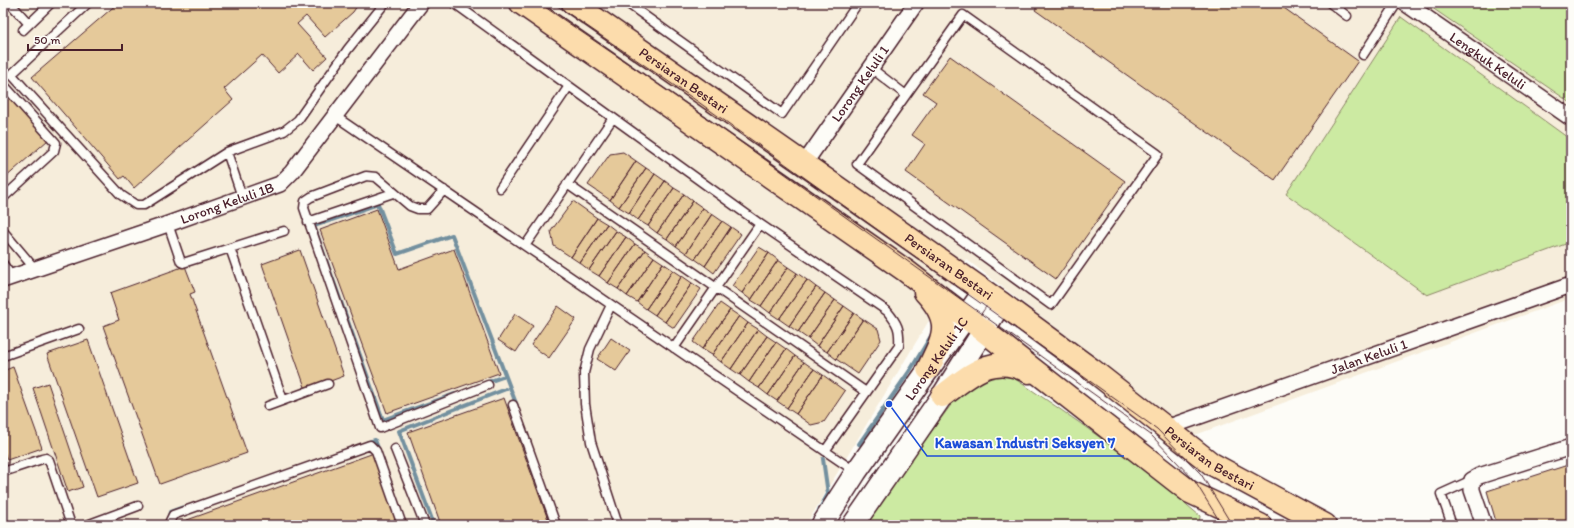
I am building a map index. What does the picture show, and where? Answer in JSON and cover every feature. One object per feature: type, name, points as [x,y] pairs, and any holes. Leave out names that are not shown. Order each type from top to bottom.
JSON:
[{"type":"main road","name":"Persiaran Bestari","points":[[521,3],[906,271],[984,330],[1190,492],[1260,525]]},
{"type":"main road","name":"Persiaran Bestari","points":[[573,3],[992,297],[1091,369],[1212,464],[1326,525]]},
{"type":"main road","points":[[906,271],[934,302],[940,311],[943,322],[942,338],[928,369]]},
{"type":"main road","points":[[942,396],[978,369],[1000,364],[1019,366],[1056,388]]},
{"type":"main road","points":[[1286,504],[1308,525]]},
{"type":"street","name":"Lorong Keluli 1B","points":[[8,279],[280,184],[287,178],[421,3]]},
{"type":"street","name":"Lorong Keluli 1","points":[[804,164],[916,3]]},
{"type":"street","name":"Lengkuk Keluli","points":[[1405,3],[1571,118]]},
{"type":"street","name":"Jalan Keluli 1","points":[[1166,428],[1571,285]]},
{"type":"street","name":"Lorong Keluli 1C","points":[[822,525],[856,472],[966,317],[992,297]]},
{"type":"street","name":"Lorong Keluli 1C","points":[[853,525],[942,396],[984,330],[992,297]]},
{"type":"street","points":[[1484,525],[1472,490],[1472,480],[1479,476],[1571,447]]},
{"type":"lane","points":[[10,3],[26,27],[50,3]]},
{"type":"lane","points":[[88,3],[13,73],[13,76],[121,195],[136,205],[144,205],[227,152],[284,131],[298,120],[348,49],[385,3]]},
{"type":"lane","points":[[454,3],[760,224],[887,311],[896,321],[899,332],[899,346],[825,451]]},
{"type":"lane","points":[[627,3],[782,114],[857,3]]},
{"type":"lane","points":[[1330,3],[1347,16]]},
{"type":"lane","points":[[1363,55],[1397,3]]},
{"type":"lane","points":[[963,16],[1158,154],[1051,305],[857,164],[906,95],[963,16]]},
{"type":"lane","points":[[871,68],[906,95]]},
{"type":"lane","points":[[3,84],[56,143],[56,147],[54,151],[3,197]]},
{"type":"lane","points":[[500,188],[569,86]]},
{"type":"lane","points":[[335,116],[856,472]]},
{"type":"lane","points":[[525,246],[613,118]]},
{"type":"lane","points":[[227,152],[242,197]]},
{"type":"lane","points":[[444,190],[427,209],[418,209],[410,206],[392,193],[376,178],[366,176],[311,197],[305,201],[304,208],[380,428],[488,385]]},
{"type":"lane","points":[[567,184],[866,392]]},
{"type":"lane","points":[[308,222],[392,193]]},
{"type":"lane","points":[[168,224],[181,262],[184,263],[284,231]]},
{"type":"lane","points":[[674,348],[760,224]]},
{"type":"lane","points":[[3,231],[35,269]]},
{"type":"lane","points":[[230,248],[284,400]]},
{"type":"lane","points":[[3,264],[8,279]]},
{"type":"lane","points":[[611,305],[590,349],[584,374],[585,404],[591,442],[618,525]]},
{"type":"lane","points":[[3,356],[79,329]]},
{"type":"lane","points":[[268,406],[328,384]]},
{"type":"lane","points":[[513,405],[556,525]]},
{"type":"lane","points":[[170,525],[173,515],[370,445],[376,451],[402,525]]},
{"type":"lane","points":[[395,449],[425,525]]},
{"type":"lane","points":[[3,472],[42,459],[46,458],[49,460],[71,525]]},
{"type":"lane","points":[[1452,525],[1441,494],[1472,480]]},
{"type":"lane","points":[[87,525],[138,506]]},
{"type":"shaded area","points":[[3,3],[1571,3],[1571,298],[1195,435],[966,259],[806,525],[3,525]]},
{"type":"green space","points":[[1425,3],[1571,3],[1571,103]]},
{"type":"green space","points":[[1401,17],[1571,140],[1571,242],[1427,295],[1286,194]]},
{"type":"green space","points":[[1006,373],[1056,406],[1154,478],[1200,516],[1199,525],[863,525],[964,387],[978,379]]},
{"type":"building","points":[[118,3],[359,3],[353,12],[325,37],[306,16],[297,24],[327,57],[313,70],[299,54],[278,73],[262,55],[224,89],[233,100],[134,188],[124,176],[120,179],[32,77]]},
{"type":"building","points":[[1039,3],[1277,3],[1358,61],[1275,180],[1035,10]]},
{"type":"building","points":[[950,56],[1125,181],[1056,279],[906,172],[925,144],[912,135],[936,102],[923,93]]},
{"type":"building","points":[[3,90],[48,140],[4,179],[3,178]]},
{"type":"building","points":[[623,152],[636,161],[610,200],[588,185],[610,154]]},
{"type":"building","points":[[636,161],[646,168],[619,207],[610,200]]},
{"type":"building","points":[[646,168],[655,174],[629,213],[619,207]]},
{"type":"building","points":[[655,174],[665,181],[638,220],[629,213]]},
{"type":"building","points":[[665,181],[674,188],[648,226],[638,220]]},
{"type":"building","points":[[674,188],[684,194],[657,233],[648,226]]},
{"type":"building","points":[[684,194],[693,201],[667,239],[657,233]]},
{"type":"building","points":[[573,201],[597,218],[571,257],[554,246],[551,231]]},
{"type":"building","points":[[693,201],[703,208],[676,246],[667,239]]},
{"type":"building","points":[[703,208],[712,214],[686,253],[676,246]]},
{"type":"building","points":[[377,209],[399,269],[454,249],[499,373],[387,413],[320,230]]},
{"type":"building","points":[[712,214],[722,221],[695,259],[686,253]]},
{"type":"building","points":[[597,218],[607,224],[580,263],[571,257]]},
{"type":"building","points":[[722,221],[731,227],[705,266],[695,259]]},
{"type":"building","points":[[607,224],[616,231],[589,270],[580,263]]},
{"type":"building","points":[[731,227],[741,234],[714,273],[705,266]]},
{"type":"building","points":[[616,231],[626,237],[599,276],[589,270]]},
{"type":"building","points":[[626,237],[635,244],[608,283],[599,276]]},
{"type":"building","points":[[635,244],[645,250],[618,289],[608,283]]},
{"type":"building","points":[[759,247],[769,253],[742,293],[732,286]]},
{"type":"building","points":[[300,250],[344,376],[306,390],[262,264]]},
{"type":"building","points":[[645,250],[654,257],[627,296],[618,289]]},
{"type":"building","points":[[769,253],[778,260],[751,300],[742,293]]},
{"type":"building","points":[[654,257],[663,263],[637,302],[627,296]]},
{"type":"building","points":[[778,260],[788,267],[761,306],[751,300]]},
{"type":"building","points":[[663,263],[673,270],[646,309],[637,302]]},
{"type":"building","points":[[185,266],[195,292],[190,294],[247,453],[160,484],[103,326],[119,320],[110,293]]},
{"type":"building","points":[[788,267],[797,273],[770,313],[761,306]]},
{"type":"building","points":[[673,270],[682,276],[655,315],[646,309]]},
{"type":"building","points":[[797,273],[807,280],[779,319],[770,313]]},
{"type":"building","points":[[682,276],[692,283],[665,322],[655,315]]},
{"type":"building","points":[[807,280],[816,287],[789,326],[779,319]]},
{"type":"building","points":[[692,283],[701,289],[674,328],[665,322]]},
{"type":"building","points":[[816,287],[825,293],[798,332],[789,326]]},
{"type":"building","points":[[825,293],[835,300],[808,339],[798,332]]},
{"type":"building","points":[[835,300],[844,306],[817,346],[808,339]]},
{"type":"building","points":[[720,303],[730,310],[702,349],[693,342]]},
{"type":"building","points":[[558,306],[576,319],[549,358],[531,345]]},
{"type":"building","points":[[844,306],[854,313],[827,352],[817,346]]},
{"type":"building","points":[[730,310],[739,316],[712,355],[702,349]]},
{"type":"building","points":[[854,313],[863,319],[836,359],[827,352]]},
{"type":"building","points":[[515,314],[533,326],[516,352],[498,340]]},
{"type":"building","points":[[739,316],[748,323],[721,362],[712,355]]},
{"type":"building","points":[[863,319],[878,329],[881,340],[858,374],[836,359]]},
{"type":"building","points":[[748,323],[758,329],[731,369],[721,362]]},
{"type":"building","points":[[758,329],[767,336],[740,375],[731,369]]},
{"type":"building","points":[[767,336],[776,342],[749,382],[740,375]]},
{"type":"building","points":[[611,338],[630,351],[616,371],[597,359]]},
{"type":"building","points":[[88,340],[138,483],[97,497],[47,354]]},
{"type":"building","points":[[776,342],[786,349],[759,388],[749,382]]},
{"type":"building","points":[[786,349],[795,356],[768,395],[759,388]]},
{"type":"building","points":[[795,356],[804,362],[777,401],[768,395]]},
{"type":"building","points":[[804,362],[814,369],[787,408],[777,401]]},
{"type":"building","points":[[13,367],[42,448],[7,460],[3,448],[3,371]]},
{"type":"building","points":[[814,369],[823,375],[796,414],[787,408]]},
{"type":"building","points":[[823,375],[845,391],[824,422],[811,425],[796,414]]},
{"type":"building","points":[[48,383],[83,487],[68,492],[33,388]]},
{"type":"building","points":[[504,398],[550,525],[441,525],[408,432]]},
{"type":"building","points":[[374,453],[400,525],[176,525],[176,524]]},
{"type":"building","points":[[1571,464],[1571,525],[1497,525],[1487,491]]},
{"type":"waterway","points":[[455,394],[383,420],[314,226],[378,204],[397,254],[452,235],[517,406]]},
{"type":"waterway","points":[[859,444],[911,369],[931,336]]},
{"type":"waterway","points":[[485,383],[502,377]]},
{"type":"waterway","points":[[434,525],[399,431],[506,389]]},
{"type":"waterway","points":[[366,443],[375,440],[379,451]]},
{"type":"waterway","points":[[819,510],[828,494],[823,459]]},
{"type":"waterway","points":[[166,525],[170,512],[184,507]]},
{"type":"tram line","points":[[539,3],[690,106],[1151,435],[1194,480],[1222,525]]},
{"type":"tram line","points":[[553,3],[697,101],[1157,429],[1201,474],[1232,525]]},
{"type":"place","name":"Kawasan Industri Seksyen 7","points":[[889,404]]}]
